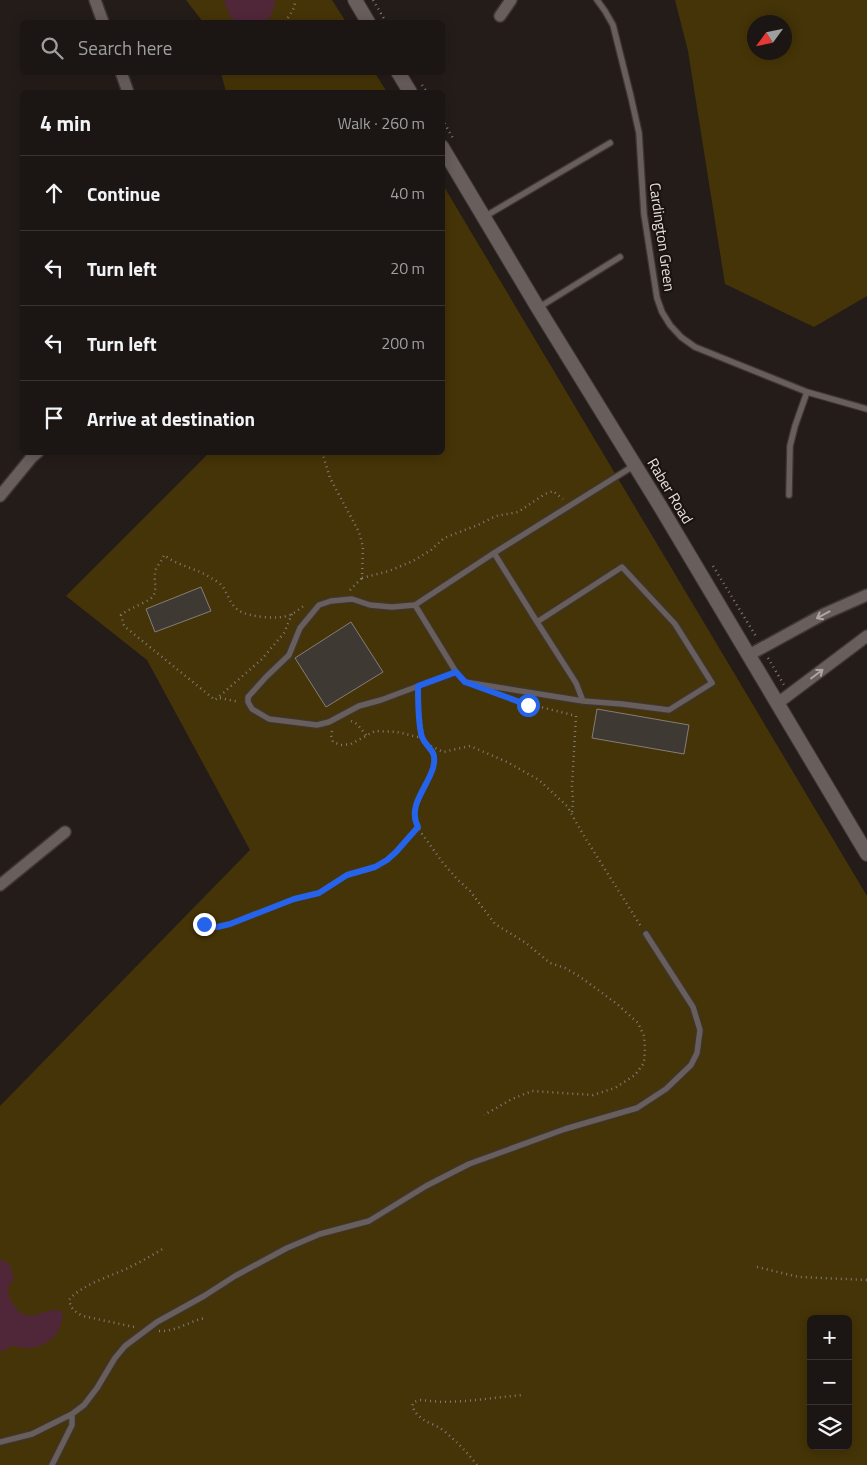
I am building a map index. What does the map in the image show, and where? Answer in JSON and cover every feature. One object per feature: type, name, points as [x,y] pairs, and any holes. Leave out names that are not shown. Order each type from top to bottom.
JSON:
[{"type":"street","points":[[95,0],[103,20]]},
{"type":"street","points":[[355,0],[367,20]]},
{"type":"street","points":[[500,16],[510,0]]},
{"type":"street","points":[[122,75],[127,90]]},
{"type":"street","points":[[400,75],[409,90]]},
{"type":"street","name":"Raber Road","points":[[445,152],[778,703],[867,854]]},
{"type":"street","points":[[0,496],[34,455]]},
{"type":"street","points":[[749,655],[824,614],[867,595]]},
{"type":"street","points":[[778,703],[867,636]]},
{"type":"street","points":[[0,885],[65,832]]},
{"type":"lane","name":"Cardington Green","points":[[596,0],[605,11],[612,25],[631,97],[639,133],[644,214],[650,261],[657,298],[662,312],[670,325],[681,337],[695,347],[807,392],[867,409]]},
{"type":"lane","points":[[484,217],[610,143]]},
{"type":"lane","points":[[538,308],[620,257]]},
{"type":"lane","points":[[789,495],[790,446],[807,392]]},
{"type":"lane","points":[[456,672],[381,700],[359,706],[329,722],[317,725],[269,719],[252,709],[248,697],[289,654],[300,628],[319,605],[330,600],[352,599],[370,605],[392,607],[415,605],[494,553],[635,466]]},
{"type":"lane","points":[[494,553],[576,684],[583,701]]},
{"type":"lane","points":[[415,605],[456,672],[465,682],[583,701],[668,710],[712,682],[675,624],[622,568],[537,622]]},
{"type":"lane","points":[[0,1442],[32,1434],[72,1414],[84,1405],[125,1346],[146,1330],[235,1276],[287,1248],[320,1234],[369,1221],[448,1173],[492,1154],[520,1146],[565,1128],[636,1108],[666,1089],[691,1065],[697,1053],[700,1030],[694,1007],[646,934]]},
{"type":"lane","points":[[52,1465],[72,1426],[72,1414]]},
{"type":"path","points":[[286,20],[293,10],[296,0]]},
{"type":"path","points":[[373,0],[385,20]]},
{"type":"path","points":[[323,455],[330,478],[359,532],[363,547],[362,578]]},
{"type":"path","points":[[348,591],[354,588],[362,578],[389,571],[413,561],[431,550],[444,538],[496,516],[518,512],[544,494],[553,491],[562,498],[567,509]]},
{"type":"path","points":[[249,704],[228,698],[215,700],[210,697],[124,626],[121,615],[152,598],[156,592],[154,581],[156,568],[162,562],[164,555],[174,563],[203,572],[214,579],[223,587],[229,599],[238,610],[258,616],[282,618],[292,614],[312,600]]},
{"type":"path","points":[[219,698],[262,659],[284,633],[292,614]]},
{"type":"path","points":[[418,686],[422,738],[433,751],[433,767],[415,807],[415,821],[418,827],[443,863],[470,891],[495,924],[526,944],[550,963],[565,968],[579,976],[628,1013],[638,1023],[644,1036],[644,1063],[635,1075],[615,1088],[587,1095],[532,1091],[512,1099],[484,1116]]},
{"type":"path","points":[[506,698],[576,716],[572,814]]},
{"type":"path","points":[[348,720],[357,724],[367,736]]},
{"type":"path","points":[[333,728],[331,735],[333,742],[341,745],[351,744],[375,731],[396,732],[422,738],[432,747],[443,752],[470,746],[521,769],[539,780],[568,806],[584,836],[646,934]]},
{"type":"path","points":[[193,924],[217,927],[230,924],[294,899],[319,893],[347,875],[375,867],[387,860],[418,827]]},
{"type":"path","points":[[164,1248],[131,1267],[84,1289],[69,1300],[71,1307],[76,1313],[83,1316],[146,1330],[166,1331],[196,1319],[205,1318]]},
{"type":"path","points":[[757,1267],[799,1277],[867,1280]]},
{"type":"path","points":[[477,1465],[469,1454],[441,1429],[419,1418],[412,1406],[414,1402],[420,1400],[442,1402],[522,1395]]},
{"type":"shaded area","points":[[186,0],[332,0],[345,20],[201,20]]},
{"type":"shaded area","points":[[224,0],[275,0],[274,9],[268,20],[234,20],[230,17]]},
{"type":"shaded area","points":[[675,0],[867,0],[867,296],[814,327],[725,284],[688,51]]},
{"type":"shaded area","points":[[222,75],[376,75],[386,90],[225,90]]},
{"type":"shaded area","points":[[445,188],[867,896],[867,1465],[0,1465],[0,1106],[250,850],[147,660],[66,596],[207,455],[445,455]]},
{"type":"shaded area","points":[[0,1259],[10,1265],[14,1280],[9,1285],[8,1290],[10,1299],[19,1311],[31,1316],[52,1310],[62,1311],[61,1325],[54,1337],[48,1342],[27,1348],[11,1346],[4,1351],[0,1351]]},
{"type":"building","points":[[201,587],[211,611],[155,632],[146,609]]},
{"type":"building","points":[[351,622],[383,672],[326,707],[295,658]]},
{"type":"building","points":[[597,709],[689,725],[684,754],[592,738]]},
{"type":"route","points":[[204,924],[217,927],[230,924],[294,899],[319,893],[347,875],[375,867],[396,852],[418,827],[415,821],[415,807],[433,767],[433,751],[422,738],[418,686],[456,672],[465,682],[528,705]]}]
